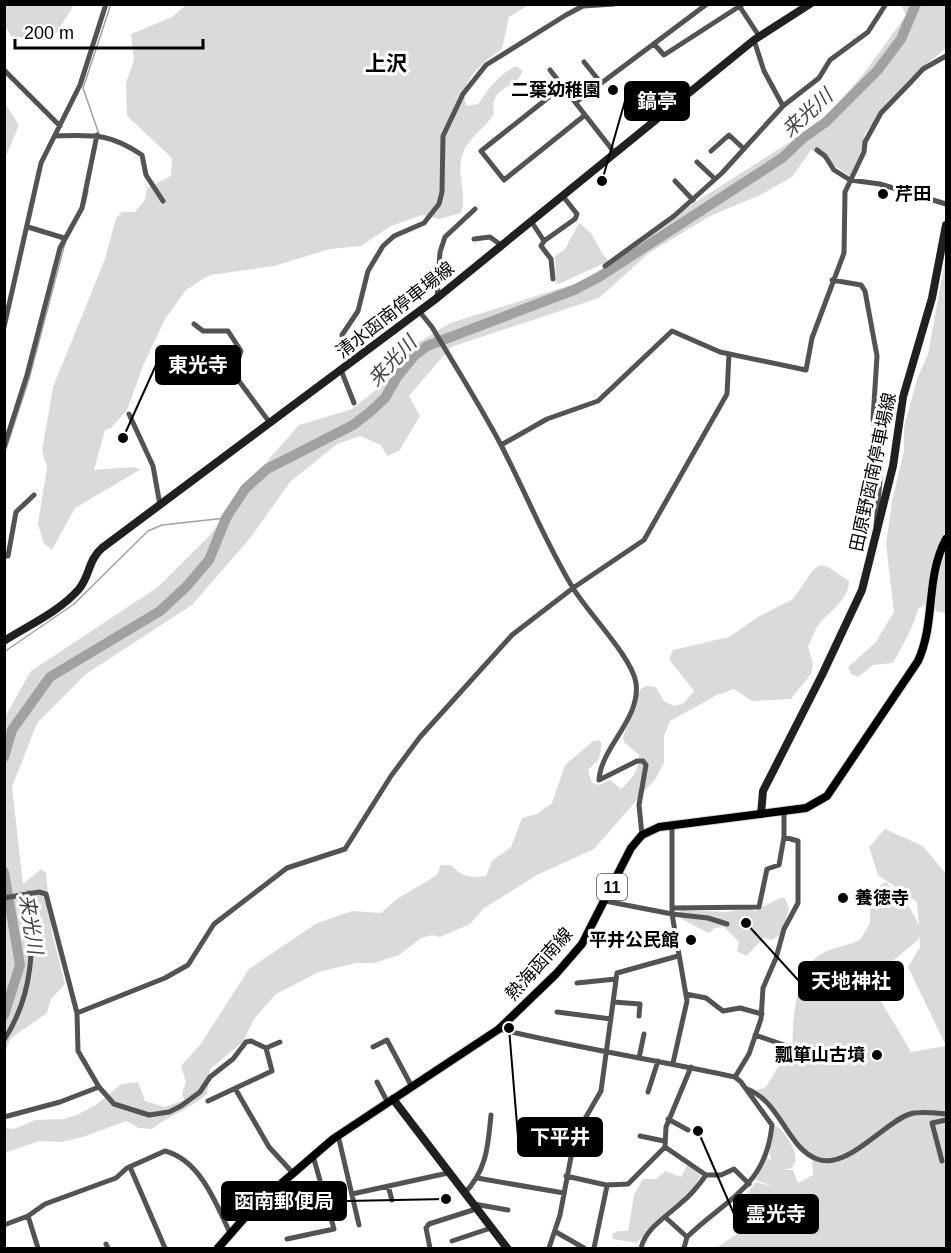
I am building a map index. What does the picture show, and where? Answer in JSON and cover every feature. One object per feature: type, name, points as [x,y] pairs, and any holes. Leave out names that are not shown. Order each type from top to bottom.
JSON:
[{"type":"main road","name":"清水函南停車場線","points":[[4,640],[70,598],[83,583],[94,555],[437,298],[756,38],[810,4]]},
{"type":"main road","name":"田原野函南停車場線","points":[[761,814],[763,791],[849,621],[862,590],[893,466],[903,397],[932,298],[946,225]]},
{"type":"main road","points":[[642,835],[659,827],[806,808],[827,796],[914,670],[927,638],[931,584],[937,556],[946,539]]},
{"type":"main road","name":"熱海函南線","points":[[218,1248],[230,1233],[292,1172],[313,1155],[339,1135],[500,1029],[556,974],[582,944],[631,848],[642,835]]},
{"type":"main road","points":[[391,1101],[507,1248]]},
{"type":"street","points":[[4,327],[41,163],[80,85],[106,4]]},
{"type":"street","points":[[354,361],[343,344],[342,334],[358,311],[368,271],[383,246],[394,236],[424,224],[439,204],[442,192],[443,136],[463,94],[486,65],[583,5],[614,4]]},
{"type":"street","points":[[694,4],[701,10]]},
{"type":"street","points":[[576,102],[707,4]]},
{"type":"street","points":[[605,266],[693,200],[783,106],[819,78],[830,60],[868,32],[886,4]]},
{"type":"street","points":[[654,44],[664,56],[742,6],[756,38],[764,71],[783,106]]},
{"type":"street","points":[[501,445],[547,419],[598,401],[672,331],[729,354],[806,370],[812,338],[844,253],[844,200],[850,180],[864,152],[865,142],[882,113],[923,69],[946,56]]},
{"type":"street","points":[[584,62],[601,83]]},
{"type":"street","points":[[4,70],[60,126]]},
{"type":"street","points":[[550,70],[615,152]]},
{"type":"street","points":[[562,86],[482,151],[504,180],[585,115]]},
{"type":"street","points":[[55,136],[97,135],[120,140],[142,155],[146,175],[163,201]]},
{"type":"street","points":[[4,447],[64,238],[82,208],[97,135]]},
{"type":"street","points":[[711,151],[729,135],[744,149]]},
{"type":"street","points":[[817,150],[825,156],[834,170],[850,180],[880,184],[946,204]]},
{"type":"street","points":[[697,162],[715,179]]},
{"type":"street","points":[[675,181],[693,200]]},
{"type":"street","points":[[553,279],[551,259],[541,246],[544,241],[575,219],[577,214],[562,195]]},
{"type":"street","points":[[437,298],[440,252],[445,237],[475,209]]},
{"type":"street","points":[[531,221],[544,241]]},
{"type":"street","points":[[28,227],[64,238]]},
{"type":"street","points":[[474,239],[490,237],[501,245]]},
{"type":"street","points":[[832,280],[861,285],[867,297],[878,356],[873,419],[878,444],[876,453],[880,480],[875,526],[878,531]]},
{"type":"street","points":[[419,311],[432,327],[501,445],[529,507],[573,588],[627,662],[636,683],[631,710],[600,770],[599,780],[637,761],[643,761],[646,765],[639,805],[642,835]]},
{"type":"street","points":[[194,324],[203,332],[228,331],[241,351],[234,370],[236,377],[270,423]]},
{"type":"street","points":[[77,1013],[165,978],[188,965],[214,924],[287,868],[345,849],[391,776],[420,737],[512,635],[573,588],[644,540],[727,394],[729,354]]},
{"type":"street","points":[[341,370],[354,403]]},
{"type":"street","points":[[129,414],[153,466],[160,505]]},
{"type":"street","points":[[4,418],[13,418]]},
{"type":"street","points":[[4,556],[8,556],[16,512],[34,495]]},
{"type":"street","points":[[672,911],[759,908],[767,869],[779,865],[784,837],[784,811]]},
{"type":"street","points":[[672,825],[672,911],[686,994],[685,1015],[673,1063]]},
{"type":"street","points":[[735,1077],[746,1060],[762,1014],[763,988],[776,958],[784,929],[800,897],[797,876],[798,841],[784,837]]},
{"type":"street","points":[[4,1040],[25,1001],[32,966],[27,894]]},
{"type":"street","points":[[4,898],[27,894],[46,894],[77,1013],[78,1051],[99,1087],[114,1104],[148,1115],[169,1112],[200,1092],[210,1077],[233,1059],[246,1042],[251,1041],[266,1048],[280,1042]]},
{"type":"street","points":[[605,901],[672,911],[726,924]]},
{"type":"street","points":[[549,1248],[556,1232],[575,1136],[601,1091],[617,973],[678,956]]},
{"type":"street","points":[[577,983],[616,979]]},
{"type":"street","points":[[686,994],[706,998],[723,1011],[740,1008],[762,1014]]},
{"type":"street","points":[[613,1002],[640,1004],[639,1016]]},
{"type":"street","points":[[557,1012],[611,1019]]},
{"type":"street","points":[[500,1029],[607,1053],[673,1063],[735,1077],[745,1088],[772,1125],[762,1162],[749,1184],[687,1237],[684,1248]]},
{"type":"street","points":[[639,1058],[644,1034]]},
{"type":"street","points":[[755,1035],[784,1045]]},
{"type":"street","points":[[373,1047],[387,1040],[412,1087]]},
{"type":"street","points":[[208,1101],[236,1090],[272,1071],[266,1048]]},
{"type":"street","points":[[648,1092],[658,1061]]},
{"type":"street","points":[[566,1176],[607,1186],[628,1185],[665,1144],[668,1119],[683,1090],[691,1067]]},
{"type":"street","points":[[377,1082],[391,1101]]},
{"type":"street","points":[[4,1118],[99,1087]]},
{"type":"street","points":[[745,1088],[761,1096],[774,1110],[796,1144],[816,1159],[827,1161],[875,1139],[899,1119],[910,1114],[946,1114]]},
{"type":"street","points":[[236,1090],[269,1147],[292,1172]]},
{"type":"street","points":[[464,1194],[477,1178],[486,1158],[491,1115]]},
{"type":"street","points":[[668,1119],[688,1130]]},
{"type":"street","points":[[942,1161],[932,1123],[946,1120]]},
{"type":"street","points":[[339,1135],[359,1225]]},
{"type":"street","points":[[640,1136],[665,1144],[706,1175],[721,1175],[734,1169],[749,1184]]},
{"type":"street","points":[[4,1225],[28,1216],[45,1204],[113,1179],[130,1167],[165,1151],[188,1163],[212,1195],[230,1233]]},
{"type":"street","points":[[287,1239],[334,1229],[313,1155]]},
{"type":"street","points":[[130,1167],[165,1248]]},
{"type":"street","points":[[352,1194],[448,1173]]},
{"type":"street","points":[[641,1248],[645,1237],[695,1190],[706,1175]]},
{"type":"street","points":[[477,1178],[564,1193]]},
{"type":"street","points":[[412,1181],[414,1190]]},
{"type":"street","points":[[388,1186],[392,1200]]},
{"type":"street","points":[[594,1248],[607,1186]]},
{"type":"street","points":[[296,1206],[325,1198]]},
{"type":"street","points":[[430,1248],[426,1228],[429,1224],[474,1207],[508,1209]]},
{"type":"street","points":[[28,1216],[38,1248]]},
{"type":"street","points":[[665,1217],[687,1237]]},
{"type":"street","points":[[452,1241],[491,1228]]},
{"type":"street","points":[[556,1232],[584,1248]]},
{"type":"shaded area","points":[[448,4],[450,8],[449,5],[529,5],[509,17],[502,49],[480,66],[468,81],[465,89],[464,97],[467,106],[478,104],[490,87],[504,74],[516,66],[523,71],[495,98],[494,114],[466,147],[460,167],[463,201],[461,213],[440,219],[422,215],[391,226],[361,246],[330,249],[274,266],[211,275],[186,290],[165,319],[143,366],[127,410],[111,428],[105,430],[94,470],[131,467],[141,469],[75,508],[52,550],[44,544],[38,524],[47,467],[42,451],[53,387],[105,259],[116,218],[122,212],[135,212],[145,200],[147,188],[171,176],[172,158],[127,116],[126,83],[134,60],[131,34],[172,17],[186,5]]},
{"type":"shaded area","points":[[4,5],[74,5],[51,41],[11,36],[5,26]]},
{"type":"shaded area","points":[[901,5],[946,5],[946,48],[916,73],[865,133],[861,152],[850,176],[811,150],[792,177],[760,195],[710,216],[649,253],[599,298],[451,347],[409,396],[420,416],[399,451],[387,456],[381,445],[360,436],[337,444],[290,482],[251,537],[192,605],[86,674],[37,723],[12,787],[23,884],[41,869],[46,873],[52,933],[65,984],[51,999],[47,1013],[11,1038],[5,1051],[5,717],[31,671],[158,587],[209,536],[269,459],[299,425],[352,409],[377,389],[408,349],[450,323],[587,280],[669,219],[823,121],[865,72],[906,15]]},
{"type":"shaded area","points":[[5,103],[19,125],[5,158]]},
{"type":"shaded area","points":[[579,223],[590,232],[609,261],[559,284],[556,282],[555,256],[565,249]]},
{"type":"shaded area","points":[[946,255],[946,613],[937,612],[934,607],[930,585],[925,605],[918,609],[911,630],[893,663],[873,665],[858,677],[851,674],[848,667],[875,643],[894,612],[886,544],[892,501],[904,451],[904,427],[917,379],[928,354]]},
{"type":"shaded area","points":[[820,565],[828,567],[849,581],[846,593],[838,605],[819,624],[808,646],[813,664],[811,674],[791,699],[752,701],[734,689],[717,695],[670,721],[664,736],[664,763],[656,778],[594,849],[537,875],[483,909],[470,924],[440,937],[432,935],[421,938],[399,955],[374,963],[356,963],[319,972],[276,994],[254,1019],[243,1042],[210,1069],[207,1094],[152,1129],[139,1128],[126,1121],[83,1137],[62,1142],[39,1141],[5,1153],[5,1128],[13,1129],[36,1120],[64,1119],[77,1115],[96,1105],[121,1084],[138,1082],[145,1101],[165,1107],[184,1100],[182,1093],[186,1082],[181,1066],[200,1045],[249,969],[317,923],[352,911],[381,913],[397,899],[437,875],[441,865],[451,865],[467,876],[486,876],[492,861],[511,847],[522,818],[537,814],[552,803],[565,765],[593,741],[599,740],[602,744],[599,759],[588,770],[592,783],[599,785],[610,780],[621,789],[632,778],[638,766],[639,755],[624,742],[623,737],[640,690],[645,686],[656,687],[664,701],[674,706],[684,703],[694,691],[669,659],[673,650],[729,637],[758,617],[793,599],[813,570]]},
{"type":"shaded area","points":[[885,829],[923,846],[946,874],[946,1046],[946,1248],[716,1248],[743,1230],[746,1195],[756,1182],[774,1187],[756,1180],[765,1156],[771,1161],[769,1147],[774,1126],[780,1128],[795,1153],[795,1163],[792,1168],[783,1170],[793,1170],[798,1183],[813,1175],[812,1157],[795,1141],[757,1090],[766,1087],[782,1060],[793,1054],[796,1002],[799,988],[810,965],[827,951],[860,940],[870,923],[870,893],[886,882],[910,908],[919,925],[917,902],[878,875],[869,847]],"holes":[[[919,934],[920,947],[908,967],[946,1046],[911,1052],[875,991],[883,998],[891,996],[892,993],[877,974],[918,940]]]},
{"type":"shaded area","points":[[780,898],[785,898],[789,908],[782,933],[772,940],[764,938],[746,956],[737,951],[739,942],[724,927],[715,928],[709,933],[679,917],[681,910],[726,912],[748,908],[755,911]]},
{"type":"shaded area","points":[[687,1165],[701,1172],[701,1175],[677,1204],[657,1220],[637,1243],[613,1239],[612,1234],[618,1231],[628,1231],[634,1195],[643,1179],[656,1179],[665,1171],[681,1177]]},
{"type":"waterway","points":[[99,134],[83,88],[111,4]]},
{"type":"waterway","name":"来光川","points":[[4,757],[12,730],[50,677],[160,611],[186,587],[209,560],[226,518],[245,489],[267,469],[353,425],[370,412],[385,398],[397,377],[414,356],[427,346],[574,290],[599,277],[782,158],[802,139],[826,122],[877,71],[901,39],[916,4]]},
{"type":"waterway","points":[[85,204],[88,191]]},
{"type":"waterway","points":[[4,455],[29,379],[65,243]]},
{"type":"waterway","points":[[4,652],[74,604],[148,531],[162,525],[226,518]]},
{"type":"waterway","name":"来光川","points":[[4,872],[20,965],[4,1015]]},
{"type":"place","name":"二葉幼稚園","points":[[613,90]]},
{"type":"place","name":"鎬亭","points":[[602,181]]},
{"type":"place","name":"芹田","points":[[883,194]]},
{"type":"place","name":"東光寺","points":[[123,438]]},
{"type":"place","name":"養徳寺","points":[[843,898]]},
{"type":"place","name":"天地神社","points":[[746,923]]},
{"type":"place","name":"平井公民館","points":[[691,940]]},
{"type":"place","name":"下平井","points":[[509,1028]]},
{"type":"place","name":"瓢箪山古墳","points":[[877,1055]]},
{"type":"place","name":"霊光寺","points":[[698,1131]]},
{"type":"place","name":"函南郵便局","points":[[446,1199]]},
{"type":"district","name":"上沢","points":[[386,63]]}]
